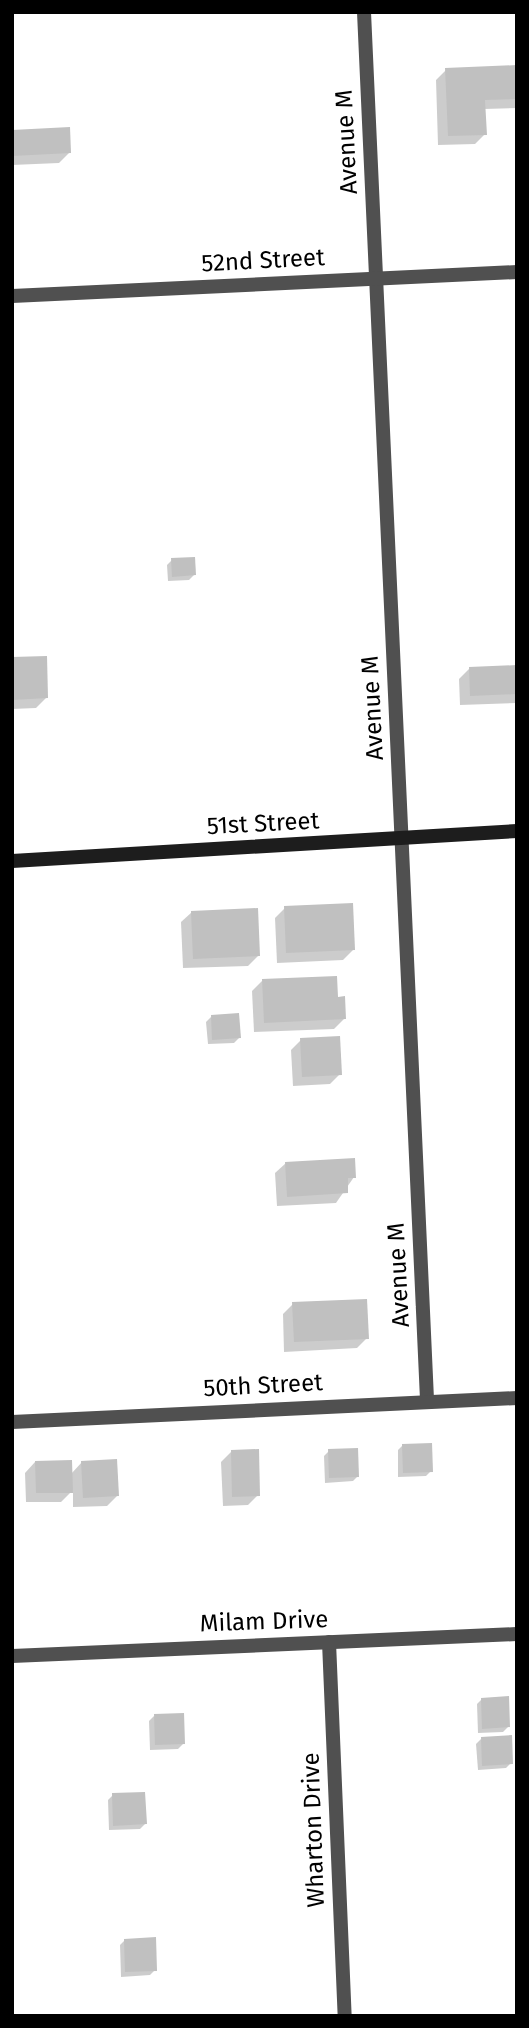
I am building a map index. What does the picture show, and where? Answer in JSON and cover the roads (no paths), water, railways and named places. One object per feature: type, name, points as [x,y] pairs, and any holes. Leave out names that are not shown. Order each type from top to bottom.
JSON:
[{"type":"street","name":"Avenue M","points":[[364,12],[428,1402]]},
{"type":"street","name":"52nd Street","points":[[12,296],[517,272]]},
{"type":"street","name":"51st Street","points":[[12,861],[517,831]]},
{"type":"street","name":"50th Street","points":[[12,1422],[517,1398]]},
{"type":"street","name":"Milam Drive","points":[[12,1656],[517,1634]]},
{"type":"street","name":"Wharton Drive","points":[[329,1642],[345,2016]]}]
